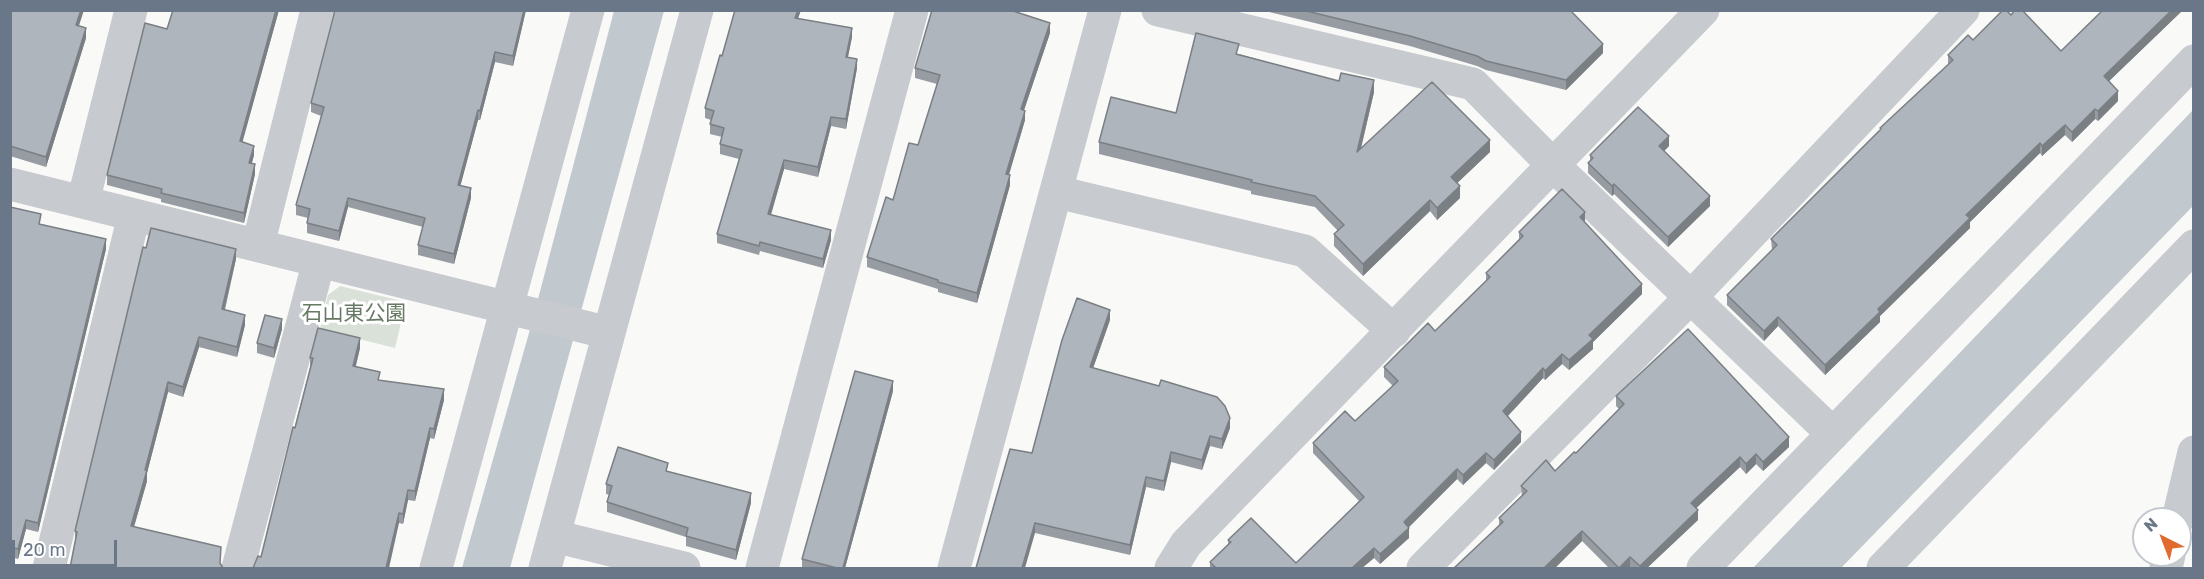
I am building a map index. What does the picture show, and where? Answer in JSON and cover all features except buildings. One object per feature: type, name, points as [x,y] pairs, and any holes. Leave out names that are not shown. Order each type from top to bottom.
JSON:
[{"type":"street","points":[[83,202],[130,10]]},
{"type":"street","points":[[258,245],[317,10]]},
{"type":"street","points":[[436,568],[518,311],[588,10]]},
{"type":"street","points":[[545,568],[554,536],[596,330],[697,10]]},
{"type":"street","points":[[762,568],[912,10]]},
{"type":"street","points":[[954,568],[1105,10]]},
{"type":"street","points":[[1158,10],[1473,84],[1553,165],[1833,434]]},
{"type":"street","points":[[1171,568],[1186,544],[1703,10]]},
{"type":"street","points":[[1423,568],[1690,298],[1963,10]]},
{"type":"street","points":[[1703,568],[2193,61]]},
{"type":"street","points":[[10,184],[596,330]]},
{"type":"street","points":[[1057,192],[1305,251],[1394,331]]},
{"type":"street","points":[[49,568],[134,215]]},
{"type":"street","points":[[1883,568],[2193,246]]},
{"type":"street","points":[[238,568],[319,261]]},
{"type":"street","points":[[2181,507],[2193,452]]},
{"type":"street","points":[[554,536],[684,568]]},
{"type":"green space","name":"石山東公園","points":[[340,286],[406,302],[395,348],[320,329],[328,295]]},
{"type":"shaded area","points":[[614,11],[664,11],[510,568],[462,568],[529,333]]},
{"type":"shaded area","points":[[2193,110],[2193,206],[1841,568],[1753,568]]}]
